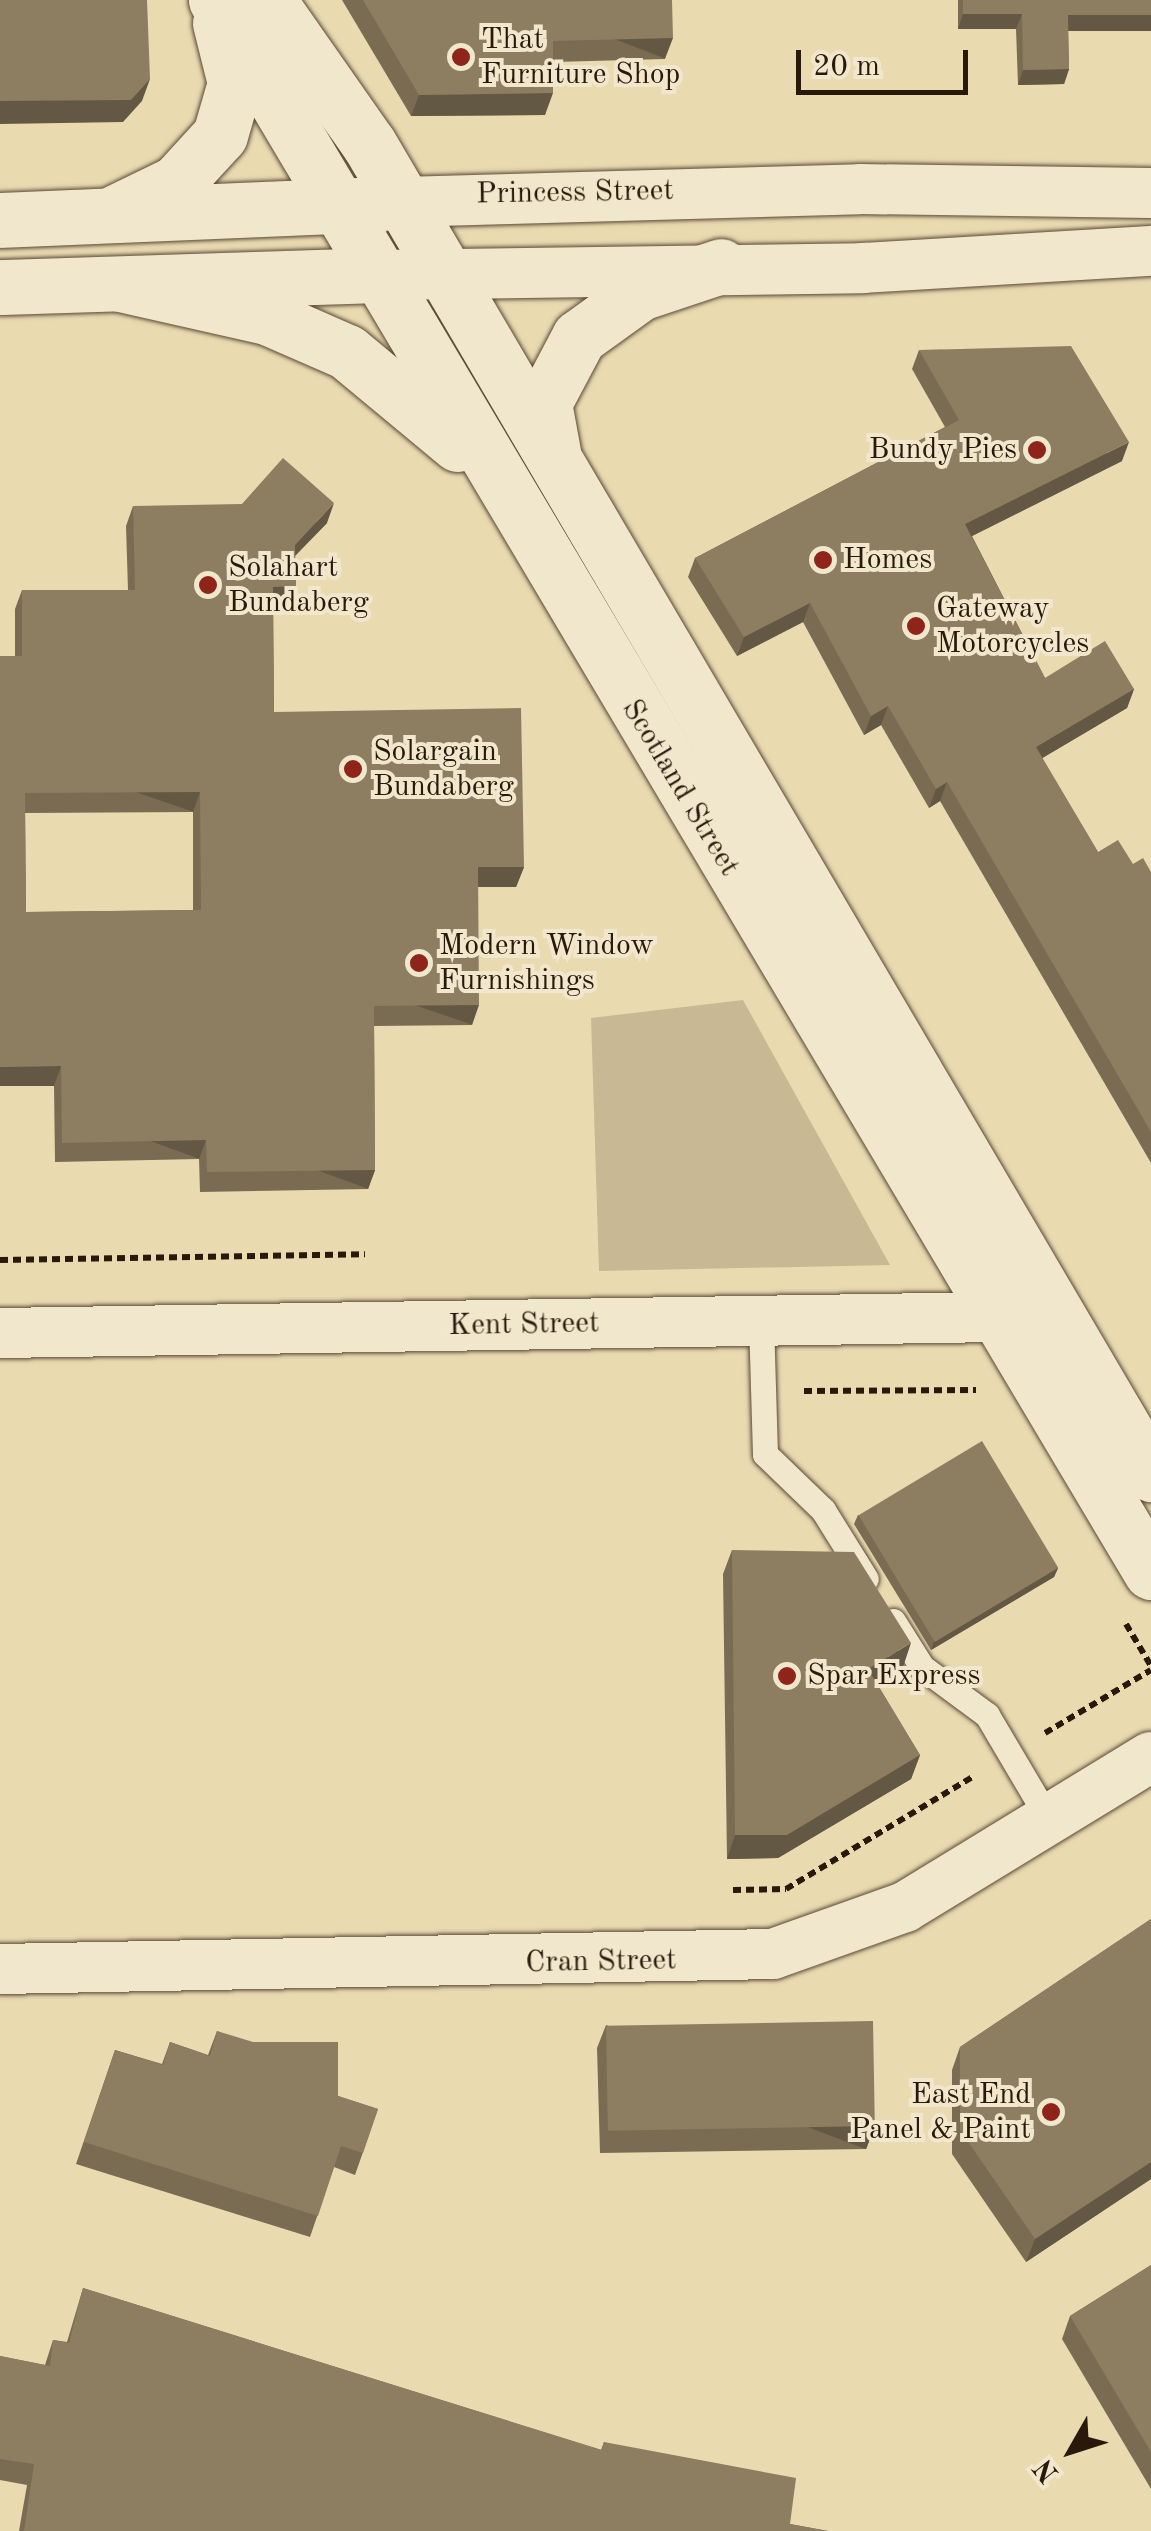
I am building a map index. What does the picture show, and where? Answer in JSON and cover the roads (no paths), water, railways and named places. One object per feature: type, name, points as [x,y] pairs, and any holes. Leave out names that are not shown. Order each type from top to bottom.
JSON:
[{"type":"main road","name":"Scotland Street","points":[[214,0],[345,208],[513,506],[1020,1304],[1151,1474]]},
{"type":"main road","points":[[100,219],[176,183],[220,134],[235,83],[214,0]]},
{"type":"main road","name":"Scotland Street","points":[[268,0],[402,202],[560,475],[1020,1304],[1151,1572]]},
{"type":"main road","name":"Princess Street","points":[[0,220],[100,219],[402,202]]},
{"type":"main road","points":[[560,475],[544,403],[562,357],[618,305],[721,266]]},
{"type":"main road","points":[[0,288],[383,275]]},
{"type":"main road","points":[[120,284],[267,317],[347,352],[415,401],[513,506]]},
{"type":"street","name":"Princess Street","points":[[402,202],[860,189],[1151,193]]},
{"type":"street","points":[[383,275],[1151,251]]},
{"type":"street","name":"Kent Street","points":[[0,1333],[761,1320],[1020,1304]]},
{"type":"street","name":"Cran Street","points":[[0,1969],[773,1954],[838,1938],[905,1907],[1151,1757]]},
{"type":"lane","points":[[761,1320],[762,1392],[771,1465],[828,1516],[915,1658],[987,1715],[1048,1818]]},
{"type":"place","name":"That Furniture Shop","points":[[461,57]]},
{"type":"place","name":"Bundy Pies","points":[[1037,450]]},
{"type":"place","name":"Homes","points":[[823,560]]},
{"type":"place","name":"Solahart Bundaberg","points":[[208,585]]},
{"type":"place","name":"Gateway Motorcycles","points":[[916,626]]},
{"type":"place","name":"Solargain Bundaberg","points":[[353,769]]},
{"type":"place","name":"Modern Window Furnishings","points":[[419,963]]},
{"type":"place","name":"Spar Express","points":[[787,1676]]},
{"type":"place","name":"East End Panel & Paint","points":[[1051,2112]]}]
